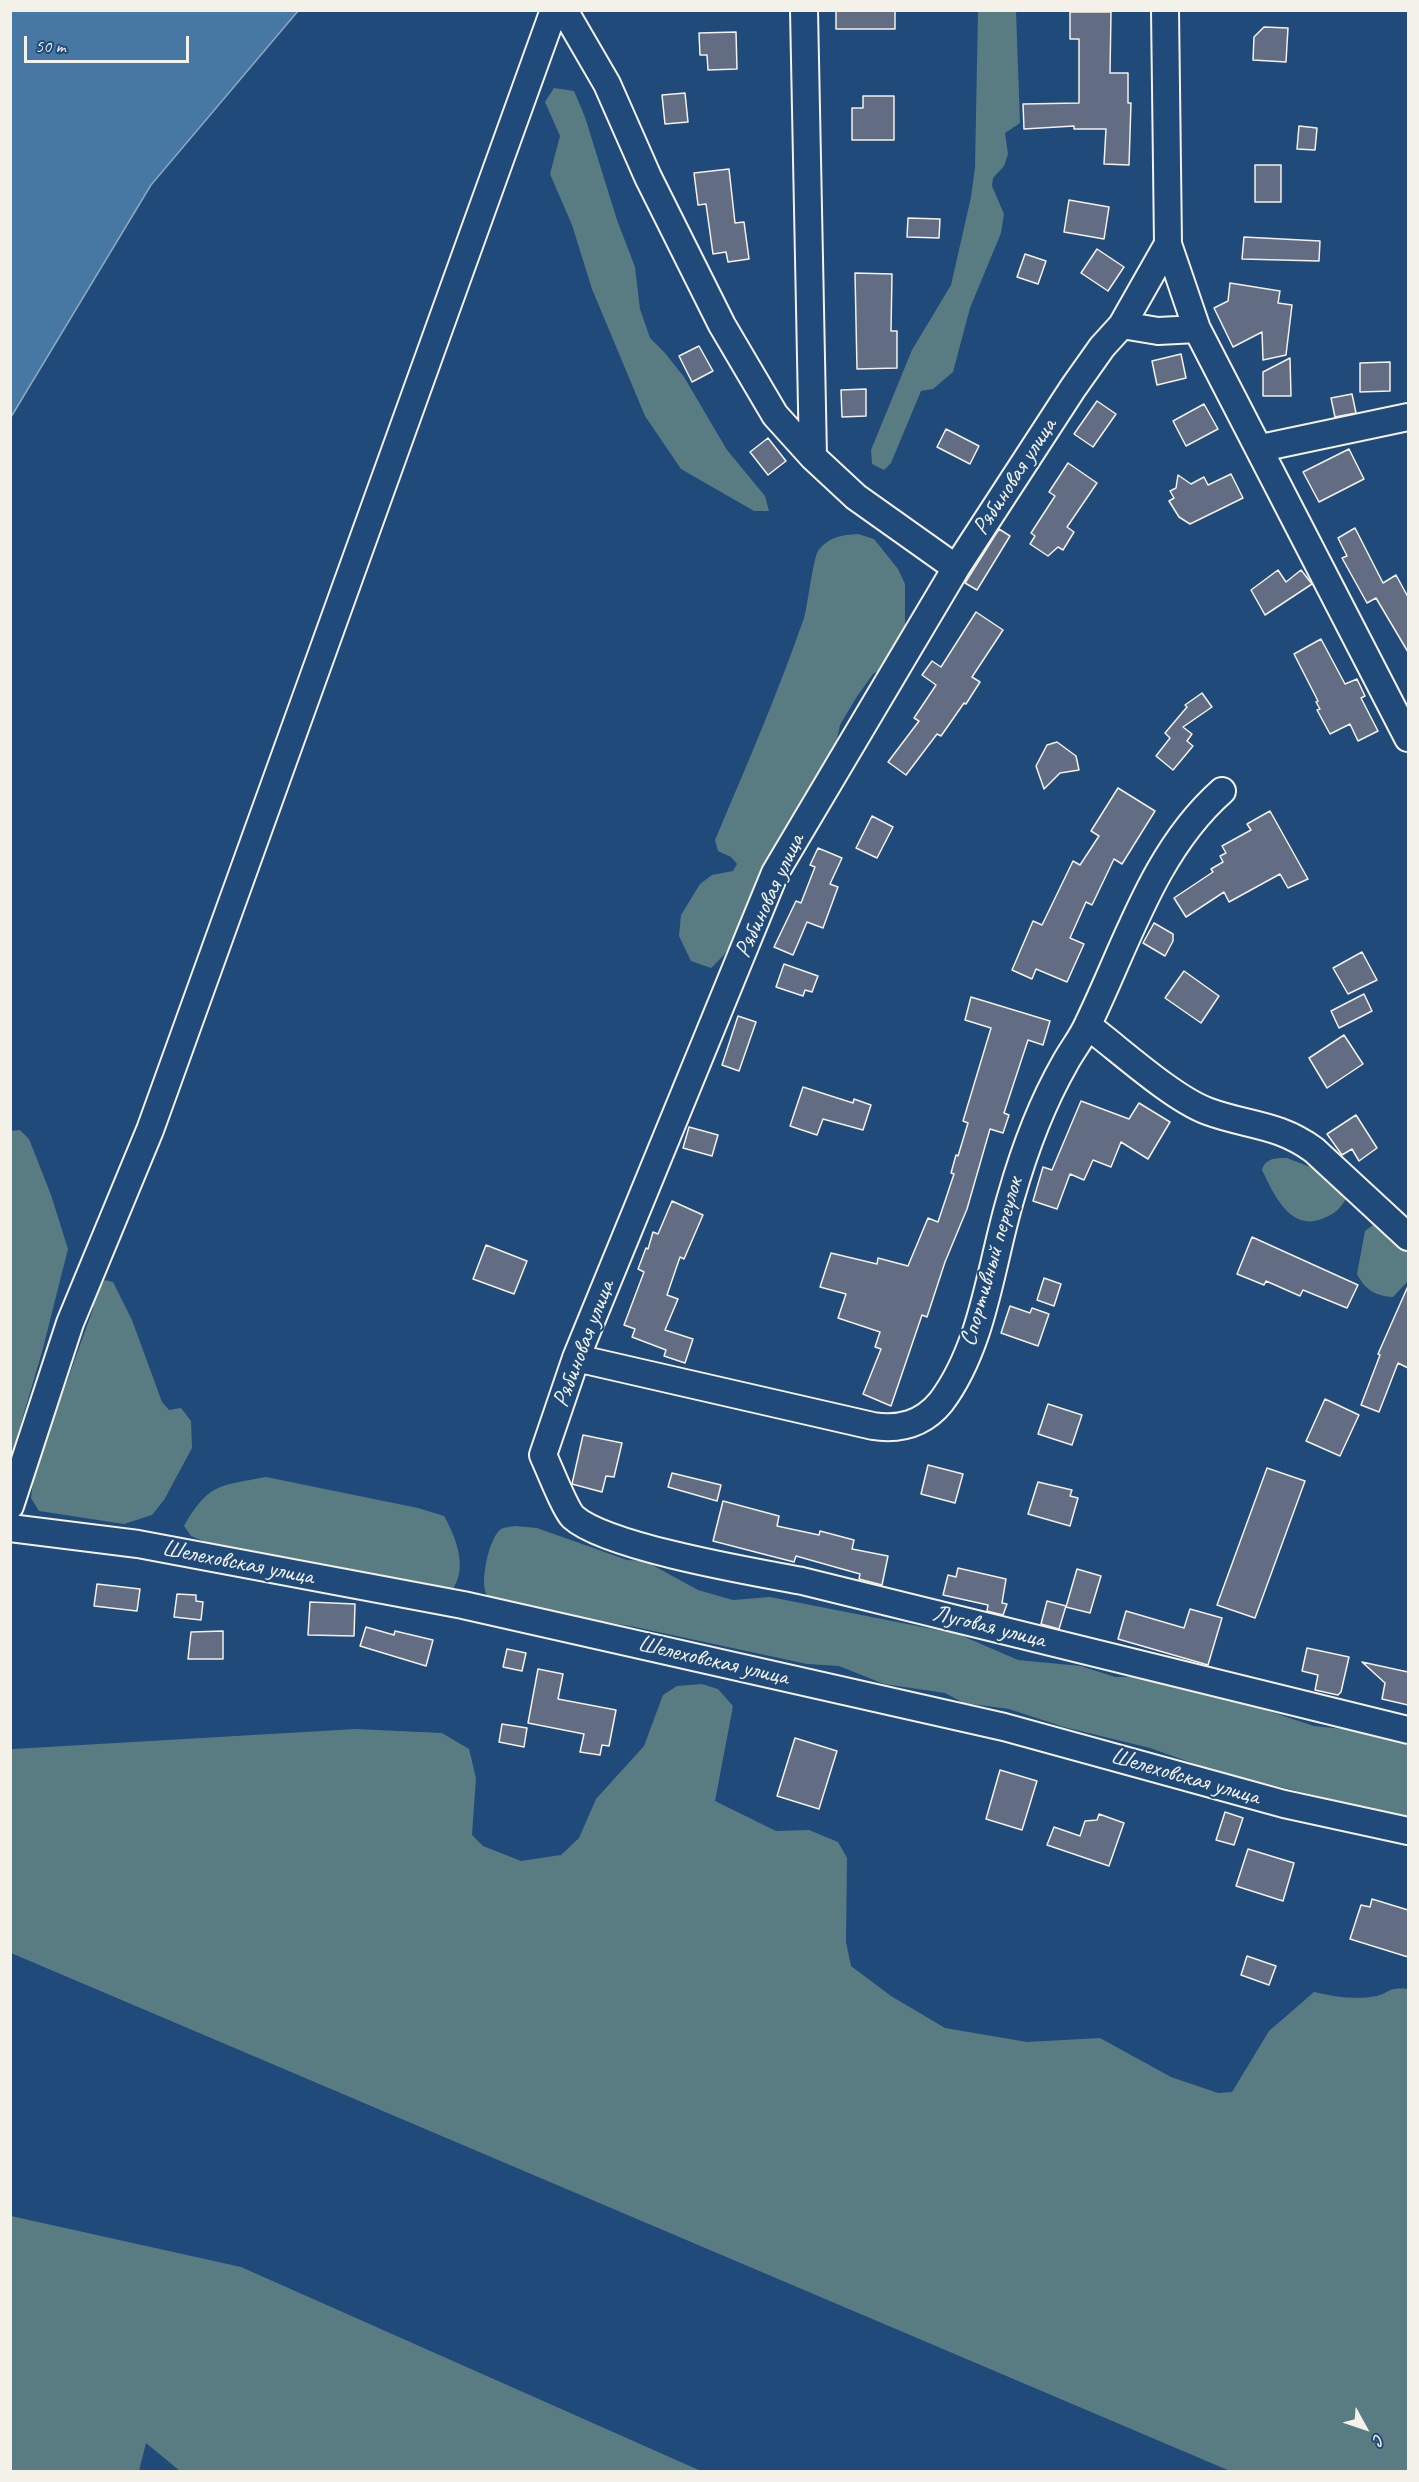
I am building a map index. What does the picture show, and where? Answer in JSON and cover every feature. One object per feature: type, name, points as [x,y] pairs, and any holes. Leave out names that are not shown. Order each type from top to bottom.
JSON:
[{"type":"street","points":[[10,1506],[70,1323],[150,1130],[554,10]]},
{"type":"street","points":[[564,10],[607,84],[648,177],[722,325],[775,415],[813,457],[856,497],[956,568]]},
{"type":"street","points":[[804,10],[813,457]]},
{"type":"street","points":[[1165,10],[1168,244],[1197,329],[1261,448],[1408,738]]},
{"type":"street","name":"Рябиновая улица","points":[[572,1516],[543,1455],[576,1358],[776,873],[956,568],[1073,388],[1102,347],[1122,326],[1168,244]]},
{"type":"street","points":[[1122,326],[1158,331],[1197,329]]},
{"type":"street","points":[[1261,448],[1408,417]]},
{"type":"street","name":"Спортивный переулок","points":[[576,1358],[873,1426],[898,1427],[920,1421],[943,1399],[967,1352],[1028,1143],[1045,1102],[1088,1026],[1136,918],[1178,840],[1199,811],[1222,791]]},
{"type":"street","points":[[1088,1026],[1188,1102],[1208,1111],[1254,1122],[1299,1138],[1408,1237]]},
{"type":"street","name":"Луговая улица","points":[[572,1516],[601,1532],[648,1547],[802,1581],[1408,1730]]},
{"type":"street","name":"Шелеховская улица","points":[[10,1528],[138,1544],[463,1605],[1005,1726],[1284,1804],[1408,1831]]},
{"type":"green space","points":[[978,11],[1016,11],[1020,123],[1005,133],[1008,154],[1004,166],[993,178],[992,186],[1004,214],[1001,233],[970,308],[953,372],[933,389],[921,391],[891,463],[884,470],[872,464],[871,450],[912,350],[951,285],[971,197],[975,167]]},
{"type":"green space","points":[[554,88],[574,91],[585,117],[617,220],[635,267],[640,309],[650,338],[684,377],[727,450],[765,496],[769,511],[754,511],[681,469],[645,416],[592,289],[572,225],[550,174],[560,136],[545,102]]},
{"type":"green space","points":[[858,534],[874,539],[898,569],[905,584],[905,638],[890,663],[873,674],[840,725],[833,757],[760,875],[742,925],[724,955],[711,968],[691,961],[679,936],[681,915],[700,884],[712,875],[733,871],[737,864],[731,857],[718,851],[715,840],[773,702],[804,618],[816,556],[822,546],[831,540]]},
{"type":"green space","points":[[20,1130],[29,1139],[51,1195],[68,1249],[42,1352],[11,1457],[10,1131]]},
{"type":"green space","points":[[1287,1158],[1318,1170],[1347,1197],[1342,1205],[1328,1216],[1312,1221],[1293,1216],[1278,1200],[1262,1170],[1268,1161]]},
{"type":"green space","points":[[1373,1225],[1383,1227],[1408,1249],[1408,1281],[1393,1297],[1372,1291],[1357,1274],[1365,1231]]},
{"type":"green space","points":[[105,1280],[113,1282],[132,1320],[162,1402],[169,1410],[181,1408],[191,1421],[192,1448],[164,1500],[152,1515],[124,1524],[39,1511],[31,1498],[34,1473],[93,1309],[94,1293]]},
{"type":"green space","points":[[266,1477],[418,1508],[444,1516],[459,1553],[460,1564],[456,1583],[451,1591],[218,1547],[191,1536],[184,1526],[201,1501],[217,1489],[237,1482]]},
{"type":"green space","points":[[515,1526],[537,1528],[627,1560],[645,1561],[698,1590],[733,1600],[770,1597],[958,1634],[1018,1660],[1081,1666],[1115,1677],[1146,1677],[1207,1691],[1314,1726],[1362,1731],[1408,1741],[1408,1818],[1215,1771],[1150,1748],[1064,1727],[1009,1709],[964,1703],[945,1693],[884,1684],[839,1666],[807,1664],[635,1627],[503,1604],[492,1600],[487,1595],[484,1581],[485,1571],[489,1550],[497,1534],[501,1529]]},
{"type":"green space","points":[[702,1684],[718,1689],[733,1706],[715,1801],[776,1831],[809,1830],[838,1842],[847,1858],[846,1942],[851,1966],[891,1996],[945,2028],[1027,2042],[1100,2038],[1171,2077],[1218,2093],[1232,2092],[1269,2031],[1314,1992],[1337,1997],[1361,1998],[1377,1996],[1393,1989],[1408,1989],[1408,2471],[1230,2471],[11,1953],[10,1751],[13,1749],[356,1729],[442,1733],[469,1749],[476,1778],[472,1835],[483,1846],[521,1861],[561,1855],[579,1838],[596,1799],[644,1746],[663,1695],[677,1686]]},
{"type":"green space","points":[[11,2216],[241,2267],[701,2471],[180,2471],[146,2443],[139,2471],[11,2471]]},
{"type":"water","points":[[11,10],[298,11],[151,185],[11,417]]},
{"type":"building","points":[[836,10],[895,10],[895,29],[836,29]]},
{"type":"building","points":[[1070,12],[1111,12],[1110,73],[1128,73],[1128,103],[1131,103],[1129,165],[1104,164],[1106,129],[1074,129],[1074,126],[1024,129],[1023,104],[1079,103],[1079,39],[1070,39]]},
{"type":"building","points":[[1264,27],[1288,28],[1286,62],[1253,60],[1254,37]]},
{"type":"building","points":[[736,32],[737,69],[708,70],[707,55],[700,55],[699,33]]},
{"type":"building","points":[[685,93],[688,122],[665,124],[662,95]]},
{"type":"building","points":[[863,96],[894,96],[894,140],[852,140],[852,108],[863,108]]},
{"type":"building","points":[[1299,126],[1317,128],[1315,150],[1297,149]]},
{"type":"building","points":[[1255,165],[1281,165],[1281,202],[1255,202]]},
{"type":"building","points":[[729,169],[735,223],[744,222],[749,259],[728,262],[726,252],[713,254],[706,204],[698,205],[694,173]]},
{"type":"building","points":[[1069,200],[1109,207],[1104,239],[1064,232]]},
{"type":"building","points":[[908,218],[940,219],[939,238],[907,237]]},
{"type":"building","points":[[1244,237],[1320,241],[1319,261],[1242,259]]},
{"type":"building","points":[[1097,249],[1124,267],[1108,291],[1081,273]]},
{"type":"building","points":[[1025,254],[1046,261],[1038,284],[1017,277]]},
{"type":"building","points":[[855,273],[892,274],[891,331],[897,331],[897,368],[857,369]]},
{"type":"building","points":[[1230,283],[1280,291],[1278,303],[1292,305],[1286,355],[1263,360],[1262,332],[1233,347],[1214,308],[1228,301]]},
{"type":"building","points":[[699,346],[713,371],[692,382],[679,356]]},
{"type":"building","points":[[1181,354],[1186,378],[1157,385],[1152,361]]},
{"type":"building","points":[[1290,358],[1291,396],[1263,396],[1263,372]]},
{"type":"building","points":[[1390,362],[1390,391],[1360,392],[1360,363]]},
{"type":"building","points":[[866,389],[866,416],[842,417],[841,390]]},
{"type":"building","points":[[1352,394],[1356,413],[1335,417],[1331,398]]},
{"type":"building","points":[[1097,401],[1116,414],[1093,447],[1074,434]]},
{"type":"building","points":[[1204,404],[1218,429],[1186,446],[1173,421]]},
{"type":"building","points":[[946,429],[979,446],[970,464],[937,447]]},
{"type":"building","points":[[768,438],[786,461],[768,475],[750,452]]},
{"type":"building","points":[[1349,449],[1364,479],[1319,502],[1303,472]]},
{"type":"building","points":[[1068,463],[1097,483],[1067,527],[1074,532],[1063,550],[1058,547],[1048,556],[1030,544],[1035,536],[1031,533],[1055,496],[1049,492]]},
{"type":"building","points":[[1231,474],[1243,498],[1190,524],[1179,517],[1169,501],[1174,498],[1170,491],[1176,488],[1178,475],[1191,484],[1204,477],[1208,485]]},
{"type":"building","points":[[1355,528],[1383,583],[1396,575],[1408,597],[1408,652],[1376,598],[1367,603],[1342,558],[1347,556],[1338,538]]},
{"type":"building","points":[[999,529],[1010,536],[977,590],[965,583]]},
{"type":"building","points":[[1278,570],[1286,582],[1301,570],[1312,584],[1265,615],[1251,590]]},
{"type":"building","points":[[976,612],[1003,630],[972,677],[980,682],[966,704],[964,703],[941,736],[937,734],[906,775],[888,762],[919,721],[914,718],[936,685],[922,675],[932,661],[941,667]]},
{"type":"building","points":[[1321,639],[1345,684],[1357,679],[1365,696],[1361,698],[1378,731],[1358,741],[1350,724],[1330,734],[1317,710],[1320,709],[1316,702],[1318,701],[1294,654]]},
{"type":"building","points":[[1202,693],[1212,707],[1183,727],[1192,734],[1187,741],[1193,746],[1173,770],[1156,756],[1170,738],[1165,733],[1187,707],[1185,705]]},
{"type":"building","points":[[1057,742],[1076,756],[1079,770],[1060,773],[1044,789],[1036,766],[1047,745]]},
{"type":"building","points":[[1118,788],[1155,811],[1122,864],[1114,859],[1092,905],[1086,902],[1070,938],[1084,944],[1067,982],[1036,969],[1032,979],[1012,970],[1033,921],[1042,925],[1073,861],[1080,865],[1099,836],[1091,831]]},
{"type":"building","points":[[1270,811],[1308,879],[1288,888],[1280,874],[1229,902],[1224,892],[1186,917],[1174,898],[1213,872],[1211,869],[1223,862],[1220,856],[1226,853],[1222,846],[1251,830],[1247,824]]},
{"type":"building","points":[[872,816],[893,827],[877,858],[856,848]]},
{"type":"building","points":[[818,848],[842,858],[830,884],[838,887],[823,928],[807,922],[793,955],[774,947],[796,901],[801,903],[815,867],[810,865]]},
{"type":"building","points":[[1154,923],[1173,934],[1173,941],[1165,956],[1143,943]]},
{"type":"building","points":[[1362,952],[1377,980],[1348,994],[1333,968]]},
{"type":"building","points":[[784,964],[818,976],[812,992],[805,990],[803,996],[776,987]]},
{"type":"building","points":[[1184,971],[1219,996],[1201,1023],[1165,998]]},
{"type":"building","points":[[1364,994],[1372,1011],[1339,1028],[1331,1011]]},
{"type":"building","points":[[971,997],[1050,1021],[1043,1045],[1028,1040],[1004,1113],[1009,1115],[1003,1133],[990,1129],[967,1209],[945,1262],[927,1317],[922,1315],[891,1406],[863,1394],[881,1349],[875,1347],[880,1332],[838,1318],[846,1294],[820,1287],[831,1253],[877,1264],[878,1258],[908,1266],[928,1218],[938,1222],[954,1174],[951,1173],[956,1155],[958,1156],[968,1123],[963,1121],[991,1028],[965,1020]]},
{"type":"building","points":[[738,1016],[756,1022],[739,1071],[722,1065]]},
{"type":"building","points":[[1344,1035],[1363,1064],[1327,1088],[1309,1058]]},
{"type":"building","points":[[803,1087],[853,1103],[854,1099],[871,1105],[863,1130],[823,1119],[817,1135],[790,1126]]},
{"type":"building","points":[[1081,1101],[1129,1119],[1139,1103],[1170,1122],[1148,1159],[1121,1142],[1111,1167],[1093,1160],[1084,1180],[1070,1174],[1057,1209],[1033,1201],[1043,1167],[1052,1170]]},
{"type":"building","points":[[1356,1115],[1377,1148],[1359,1161],[1352,1149],[1342,1155],[1327,1134]]},
{"type":"building","points":[[689,1127],[718,1135],[712,1156],[683,1148]]},
{"type":"building","points":[[672,1201],[703,1215],[684,1259],[680,1257],[667,1295],[678,1299],[665,1330],[693,1339],[685,1363],[664,1356],[666,1350],[632,1337],[635,1329],[624,1325],[644,1272],[638,1269],[646,1248],[648,1249],[653,1232],[658,1234]]},
{"type":"building","points":[[1252,1237],[1358,1285],[1347,1308],[1303,1290],[1300,1296],[1266,1281],[1264,1285],[1237,1274]]},
{"type":"building","points":[[486,1245],[527,1261],[514,1294],[473,1279]]},
{"type":"building","points":[[1044,1278],[1061,1284],[1054,1306],[1037,1300]]},
{"type":"building","points":[[1408,1286],[1408,1368],[1398,1363],[1379,1412],[1361,1405],[1380,1355],[1378,1354]]},
{"type":"building","points":[[1010,1306],[1030,1313],[1032,1308],[1049,1314],[1038,1346],[1001,1333]]},
{"type":"building","points":[[1325,1399],[1359,1415],[1340,1456],[1306,1441]]},
{"type":"building","points":[[1048,1404],[1082,1415],[1072,1445],[1038,1434]]},
{"type":"building","points":[[583,1435],[622,1443],[614,1477],[606,1476],[602,1492],[572,1484]]},
{"type":"building","points":[[928,1465],[963,1474],[955,1503],[921,1494]]},
{"type":"building","points":[[1267,1468],[1305,1481],[1255,1618],[1217,1605]]},
{"type":"building","points":[[672,1473],[721,1485],[717,1501],[668,1487]]},
{"type":"building","points":[[1038,1482],[1072,1490],[1070,1496],[1078,1498],[1070,1526],[1028,1514]]},
{"type":"building","points":[[723,1501],[779,1516],[777,1526],[819,1535],[820,1531],[854,1540],[852,1549],[888,1556],[882,1585],[859,1579],[860,1574],[796,1556],[794,1562],[713,1541]]},
{"type":"building","points":[[958,1568],[1006,1579],[1002,1603],[1007,1604],[1003,1615],[987,1611],[988,1605],[943,1595],[948,1575],[956,1577]]},
{"type":"building","points":[[1077,1569],[1101,1576],[1090,1613],[1066,1607]]},
{"type":"building","points":[[97,1584],[140,1589],[137,1611],[94,1606]]},
{"type":"building","points":[[177,1594],[196,1595],[196,1601],[203,1602],[201,1620],[174,1617]]},
{"type":"building","points":[[1047,1601],[1066,1606],[1059,1629],[1041,1624]]},
{"type":"building","points":[[310,1602],[355,1604],[354,1636],[308,1635]]},
{"type":"building","points":[[1190,1609],[1222,1618],[1208,1665],[1118,1639],[1126,1611],[1184,1628]]},
{"type":"building","points":[[366,1627],[394,1635],[395,1631],[433,1640],[426,1666],[360,1646]]},
{"type":"building","points":[[223,1631],[223,1659],[188,1659],[191,1632]]},
{"type":"building","points":[[1307,1648],[1349,1657],[1341,1692],[1338,1695],[1315,1690],[1318,1675],[1302,1671]]},
{"type":"building","points":[[507,1649],[526,1653],[522,1671],[503,1667]]},
{"type":"building","points":[[1362,1662],[1408,1672],[1408,1705],[1382,1699],[1385,1683]]},
{"type":"building","points":[[538,1669],[563,1674],[558,1699],[616,1710],[609,1746],[602,1745],[600,1755],[580,1752],[584,1734],[528,1723]]},
{"type":"building","points":[[502,1724],[527,1728],[524,1747],[499,1742]]},
{"type":"building","points":[[795,1738],[837,1751],[819,1809],[777,1796]]},
{"type":"building","points":[[1000,1770],[1037,1781],[1022,1830],[986,1819]]},
{"type":"building","points":[[1225,1812],[1243,1818],[1234,1845],[1216,1840]]},
{"type":"building","points":[[1099,1814],[1124,1823],[1109,1866],[1047,1845],[1054,1827],[1080,1836],[1085,1821],[1097,1820]]},
{"type":"building","points":[[1248,1849],[1294,1863],[1283,1901],[1236,1886]]},
{"type":"building","points":[[1372,1899],[1408,1910],[1408,1957],[1350,1939],[1361,1905],[1370,1907]]},
{"type":"building","points":[[1247,1956],[1276,1966],[1269,1985],[1241,1975]]}]
